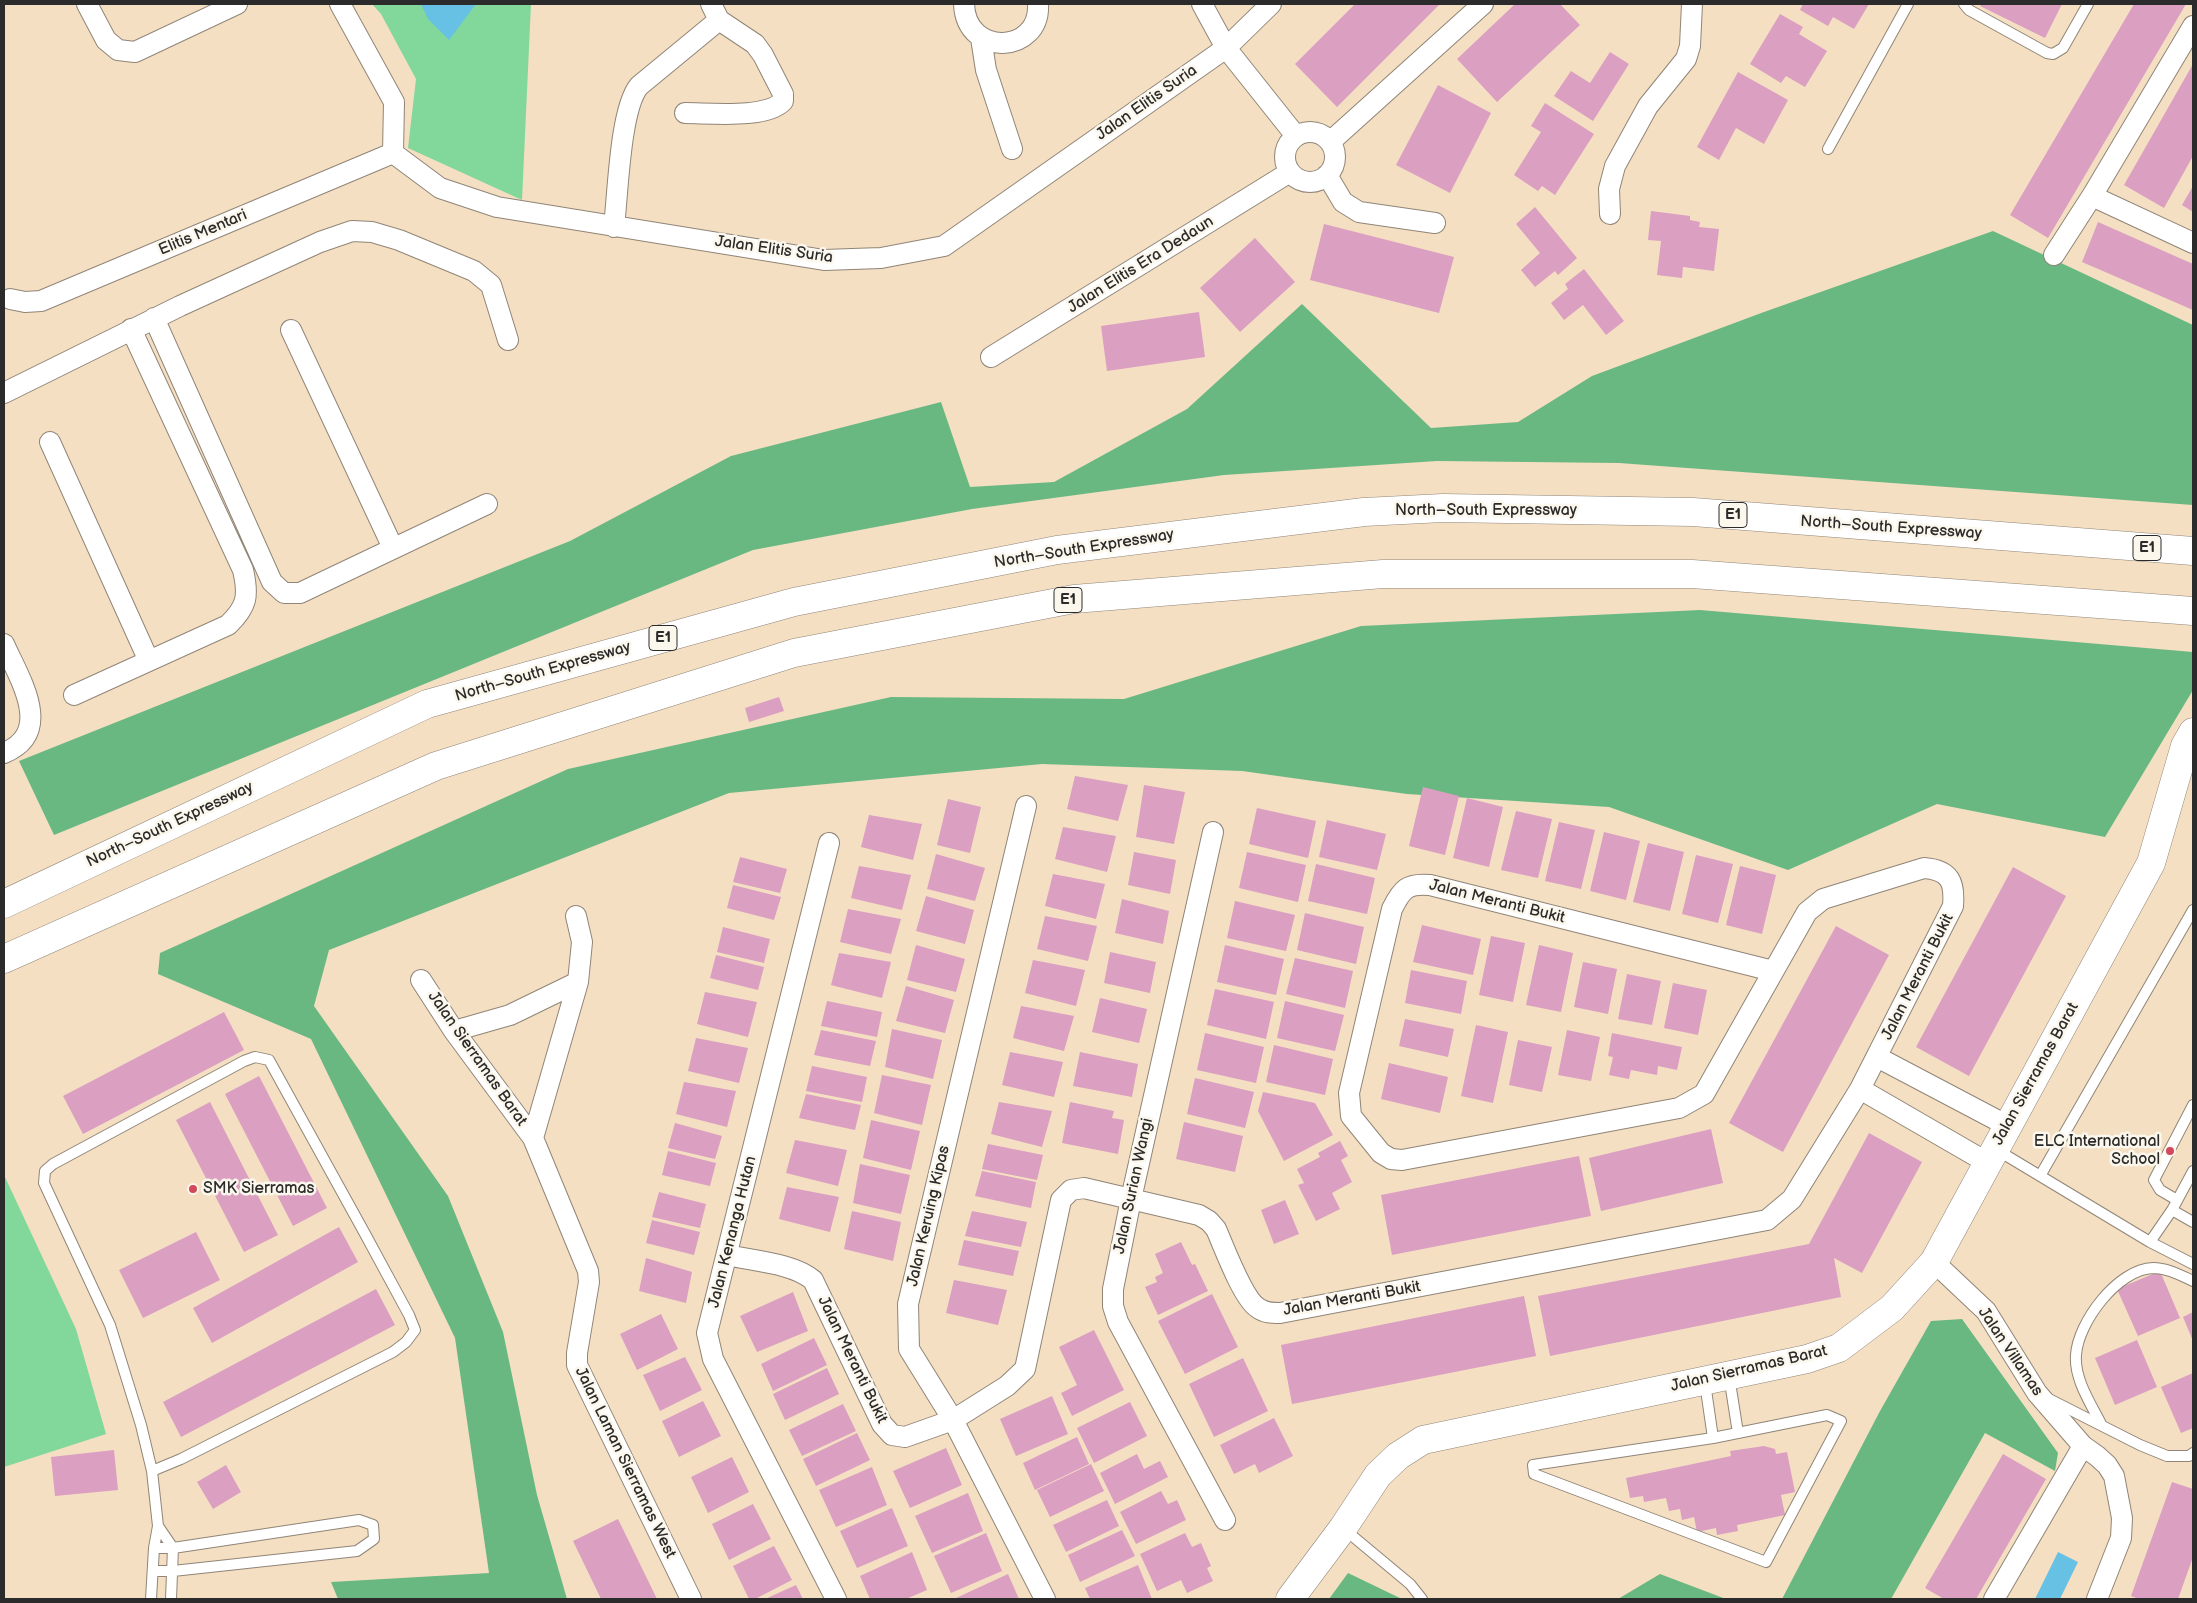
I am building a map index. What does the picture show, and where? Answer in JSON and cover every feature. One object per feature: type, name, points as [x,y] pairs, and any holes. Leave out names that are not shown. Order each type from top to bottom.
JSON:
[{"type":"main road","name":"North–South Expressway","points":[[4,904],[427,704],[794,602],[1057,550],[1364,512],[1443,508],[1693,512],[2193,551]]},
{"type":"main road","name":"E1","points":[[4,959],[436,766],[794,653],[1074,599],[1383,574],[1692,574],[2193,611]]},
{"type":"main road","name":"Jalan Sierramas Barat","points":[[1290,1599],[1343,1528],[1378,1475],[1398,1456],[1423,1440],[1807,1359],[1839,1348],[1892,1308],[1934,1262],[2151,863],[2185,746],[2193,732]]},
{"type":"street","points":[[87,4],[106,40],[118,50],[135,52],[237,4]]},
{"type":"street","points":[[340,4],[394,102],[393,153]]},
{"type":"street","points":[[964,4],[965,18],[971,29],[981,38],[993,43],[1006,44],[1018,40],[1028,32],[1035,21],[1038,4]]},
{"type":"street","points":[[1202,4],[1226,48],[1296,136]]},
{"type":"street","name":"Jalan Elitis Suria","points":[[393,153],[440,188],[497,207],[824,260],[881,258],[944,246],[1226,48],[1271,4]]},
{"type":"street","points":[[1330,142],[1483,4]]},
{"type":"street","points":[[1610,214],[1609,189],[1615,166],[1648,106],[1686,59],[1691,39],[1692,4]]},
{"type":"street","points":[[614,226],[625,120],[633,93],[715,12],[755,44],[763,55],[783,94],[783,102],[778,107],[758,112],[685,113]]},
{"type":"street","points":[[2054,255],[2092,196],[2193,26]]},
{"type":"street","points":[[981,38],[986,70],[1012,149]]},
{"type":"street","points":[[1310,132],[1318,133],[1330,142],[1335,156],[1327,175],[1312,182],[1304,181],[1290,172],[1286,165],[1286,149],[1296,136],[1310,132]]},
{"type":"street","name":"Elitis Mentari","points":[[6,295],[25,302],[41,301],[393,153]]},
{"type":"street","name":"Jalan Elitis Era Dedaun","points":[[991,357],[1290,172]]},
{"type":"street","points":[[1327,175],[1343,202],[1359,212],[1435,223]]},
{"type":"street","points":[[2092,196],[2193,243]]},
{"type":"street","points":[[4,393],[154,318],[320,242],[352,231],[372,232],[399,240],[474,271],[491,285],[508,340]]},
{"type":"street","points":[[154,318],[272,582],[284,593],[300,593],[486,504]]},
{"type":"street","points":[[74,695],[148,659],[228,625],[240,613],[246,601],[247,585],[243,570],[131,329]]},
{"type":"street","points":[[291,330],[392,548]]},
{"type":"street","points":[[50,442],[148,659]]},
{"type":"street","points":[[4,644],[28,699],[32,715],[23,741],[12,750],[4,753]]},
{"type":"street","name":"Jalan Keruing Kipas","points":[[1026,806],[908,1304],[908,1349],[953,1420],[1046,1599]]},
{"type":"street","name":"Jalan Surian Wangi","points":[[1213,832],[1131,1199],[1113,1289],[1113,1306],[1118,1322],[1225,1520]]},
{"type":"street","name":"Jalan Kenanga Hutan","points":[[829,843],[728,1255],[707,1333],[713,1359],[836,1599]]},
{"type":"street","name":"Jalan Meranti Bukit","points":[[728,1255],[804,1272],[813,1280],[882,1424],[892,1435],[905,1437],[953,1420],[1007,1386],[1025,1369],[1061,1200],[1071,1190],[1084,1188],[1199,1215],[1209,1221],[1216,1229],[1248,1298],[1257,1308],[1267,1312],[1280,1313],[1767,1220],[1792,1199],[1860,1089],[1954,906],[1955,889],[1948,878],[1937,869],[1924,868],[1824,899],[1807,912],[1704,1094],[1679,1108],[1402,1160],[1391,1159],[1381,1153],[1351,1116],[1349,1093],[1392,909],[1405,888],[1417,884],[1430,885],[1773,971]]},
{"type":"street","points":[[533,1138],[578,982],[582,942],[576,916]]},
{"type":"street","name":"Jalan Sierramas Barat","points":[[421,980],[454,1031],[533,1138]]},
{"type":"street","points":[[454,1031],[510,1015],[578,982]]},
{"type":"street","name":"Jalan Meranti Bukit","points":[[1877,1057],[1997,1146]]},
{"type":"street","points":[[1860,1089],[1997,1146]]},
{"type":"street","name":"Jalan Laman Sierramas West","points":[[533,1138],[588,1270],[589,1282],[576,1359],[577,1365],[691,1599]]},
{"type":"street","name":"Jalan Villamas","points":[[1934,1262],[1986,1311],[2037,1393],[2082,1446],[2098,1456],[2114,1476],[2122,1518],[2121,1538],[2097,1599]]},
{"type":"street","points":[[1994,1599],[2082,1446]]},
{"type":"lane","points":[[1828,149],[1908,4]]},
{"type":"lane","points":[[1964,4],[1969,10],[2047,53],[2054,54],[2063,48],[2088,4]]},
{"type":"lane","points":[[2040,1176],[2193,910]]},
{"type":"lane","points":[[151,1599],[154,1548],[158,1526],[152,1471],[141,1425],[110,1325],[44,1183],[45,1171],[53,1164],[244,1061],[255,1057],[268,1060],[409,1314],[415,1330],[406,1342],[393,1352],[181,1459],[152,1471]]},
{"type":"lane","points":[[2193,1105],[2154,1180],[2160,1190],[2193,1222]]},
{"type":"lane","points":[[1997,1146],[2040,1176],[2150,1242],[2193,1264]]},
{"type":"lane","points":[[2150,1242],[2175,1205],[2193,1172]]},
{"type":"lane","points":[[2101,1424],[2084,1391],[2076,1357],[2079,1339],[2099,1302],[2116,1285],[2142,1270],[2152,1268],[2165,1270],[2193,1281]]},
{"type":"lane","points":[[1717,1378],[1738,1433]]},
{"type":"lane","points":[[1713,1438],[1717,1378]]},
{"type":"lane","points":[[2037,1393],[2140,1445],[2167,1456],[2189,1456],[2193,1453]]},
{"type":"lane","points":[[1827,1415],[1841,1421],[1766,1562],[1534,1474],[1533,1465],[1713,1438],[1827,1415]]},
{"type":"lane","points":[[153,1571],[173,1571],[357,1551],[374,1539],[373,1526],[359,1520],[173,1548],[154,1548]]},
{"type":"lane","points":[[158,1526],[173,1548],[171,1599]]},
{"type":"lane","points":[[1343,1528],[1410,1584],[1422,1599]]},
{"type":"green space","points":[[372,4],[531,4],[522,200],[408,148],[416,79],[381,14]]},
{"type":"green space","points":[[1993,231],[2193,325],[2193,505],[1619,463],[1437,461],[1224,475],[972,509],[753,550],[54,835],[19,761],[570,541],[731,456],[941,402],[970,487],[1054,482],[1187,409],[1302,304],[1431,428],[1518,422],[1592,376],[1764,312]]},
{"type":"green space","points":[[1700,610],[2193,652],[2193,690],[2105,837],[1937,804],[1788,870],[1609,807],[1407,794],[1242,771],[1042,764],[729,793],[329,950],[314,1006],[448,1196],[503,1332],[537,1495],[567,1599],[338,1599],[331,1582],[489,1573],[455,1338],[311,1039],[158,974],[160,953],[568,769],[891,697],[1124,699],[1361,626]]},
{"type":"green space","points":[[4,1175],[76,1329],[106,1434],[4,1467]]},
{"type":"green space","points":[[1962,1319],[2058,1453],[2055,1471],[1985,1433],[1891,1599],[1782,1599],[1880,1411],[1931,1321]]},
{"type":"green space","points":[[1348,1573],[1402,1599],[1329,1599]]},
{"type":"green space","points":[[1660,1574],[1726,1599],[1618,1599]]},
{"type":"water","points":[[421,4],[476,4],[449,40],[428,19]]},
{"type":"water","points":[[2058,1552],[2078,1562],[2060,1599],[2035,1599]]},
{"type":"building","points":[[1355,4],[1440,4],[1337,107],[1295,64]]},
{"type":"building","points":[[1515,4],[1560,4],[1580,25],[1497,102],[1457,59]]},
{"type":"building","points":[[1803,4],[1869,4],[1854,29],[1833,17],[1828,26],[1800,10]]},
{"type":"building","points":[[1982,4],[2062,4],[2045,38],[1980,6]]},
{"type":"building","points":[[2134,4],[2186,4],[2048,238],[2010,215]]},
{"type":"building","points":[[1780,14],[1803,27],[1799,34],[1827,51],[1805,87],[1786,76],[1781,83],[1750,64]]},
{"type":"building","points":[[1610,52],[1629,64],[1593,121],[1554,96],[1571,71],[1590,83]]},
{"type":"building","points":[[2193,64],[2193,156],[2164,208],[2124,185]]},
{"type":"building","points":[[1738,72],[1788,100],[1764,144],[1736,128],[1719,160],[1697,147]]},
{"type":"building","points":[[1438,85],[1491,113],[1450,193],[1396,165]]},
{"type":"building","points":[[1545,103],[1594,134],[1555,195],[1542,186],[1538,191],[1514,175],[1541,132],[1531,126]]},
{"type":"building","points":[[2193,186],[2193,212],[2182,205]]},
{"type":"building","points":[[1535,207],[1577,258],[1558,275],[1555,271],[1535,287],[1521,270],[1540,253],[1516,224]]},
{"type":"building","points":[[1651,211],[1690,216],[1690,220],[1700,222],[1699,227],[1719,229],[1714,271],[1683,267],[1682,278],[1657,275],[1661,241],[1648,240]]},
{"type":"building","points":[[2098,222],[2193,264],[2193,310],[2082,262]]},
{"type":"building","points":[[1324,224],[1454,257],[1439,313],[1310,280]]},
{"type":"building","points":[[1255,238],[1295,282],[1240,332],[1200,288]]},
{"type":"building","points":[[1584,269],[1624,321],[1606,335],[1583,305],[1564,320],[1551,303],[1568,289],[1565,284]]},
{"type":"building","points":[[1199,312],[1205,357],[1107,371],[1101,326]]},
{"type":"building","points":[[779,697],[784,711],[749,722],[745,708]]},
{"type":"building","points":[[1075,776],[1128,785],[1118,821],[1067,809]]},
{"type":"building","points":[[1144,785],[1185,792],[1174,844],[1136,837]]},
{"type":"building","points":[[1423,787],[1459,796],[1445,855],[1409,846]]},
{"type":"building","points":[[1467,798],[1503,807],[1489,867],[1453,858]]},
{"type":"building","points":[[948,799],[981,807],[970,853],[937,845]]},
{"type":"building","points":[[1257,808],[1316,821],[1308,858],[1249,844]]},
{"type":"building","points":[[1516,811],[1552,819],[1538,878],[1501,870]]},
{"type":"building","points":[[869,815],[922,824],[913,860],[861,847]]},
{"type":"building","points":[[1327,820],[1386,834],[1377,870],[1319,857]]},
{"type":"building","points":[[1559,822],[1595,830],[1581,889],[1545,881]]},
{"type":"building","points":[[1063,827],[1116,836],[1107,872],[1055,859]]},
{"type":"building","points":[[1604,832],[1640,841],[1626,900],[1590,891]]},
{"type":"building","points":[[1648,843],[1684,852],[1670,911],[1633,902]]},
{"type":"building","points":[[1134,852],[1176,860],[1170,894],[1128,885]]},
{"type":"building","points":[[1247,852],[1306,865],[1298,902],[1239,888]]},
{"type":"building","points":[[936,854],[985,868],[975,901],[927,889]]},
{"type":"building","points":[[1696,855],[1733,864],[1718,923],[1682,914]]},
{"type":"building","points":[[740,857],[787,869],[780,893],[733,882]]},
{"type":"building","points":[[1316,864],[1375,878],[1367,914],[1308,901]]},
{"type":"building","points":[[859,866],[911,875],[902,910],[851,898]]},
{"type":"building","points":[[1740,866],[1776,875],[1762,934],[1726,925]]},
{"type":"building","points":[[2013,867],[2066,896],[1969,1076],[1916,1047]]},
{"type":"building","points":[[1053,874],[1105,884],[1096,919],[1045,906]]},
{"type":"building","points":[[733,885],[781,897],[774,920],[727,908]]},
{"type":"building","points":[[926,896],[974,910],[965,944],[916,931]]},
{"type":"building","points":[[1122,899],[1169,911],[1163,944],[1115,933]]},
{"type":"building","points":[[1235,901],[1295,915],[1286,951],[1227,938]]},
{"type":"building","points":[[848,909],[901,919],[891,954],[840,942]]},
{"type":"building","points":[[1305,913],[1364,927],[1356,964],[1297,950]]},
{"type":"building","points":[[1045,916],[1097,926],[1088,961],[1037,949]]},
{"type":"building","points":[[1422,925],[1481,939],[1473,975],[1413,962]]},
{"type":"building","points":[[1836,926],[1889,955],[1783,1152],[1729,1123]]},
{"type":"building","points":[[723,927],[770,939],[764,963],[717,952]]},
{"type":"building","points":[[1491,936],[1525,943],[1513,1002],[1479,995]]},
{"type":"building","points":[[916,945],[965,959],[956,992],[907,980]]},
{"type":"building","points":[[1225,945],[1284,959],[1276,995],[1217,982]]},
{"type":"building","points":[[1539,945],[1573,953],[1561,1012],[1526,1005]]},
{"type":"building","points":[[1110,952],[1156,962],[1150,993],[1104,983]]},
{"type":"building","points":[[839,953],[891,962],[882,998],[831,985]]},
{"type":"building","points":[[716,955],[764,967],[758,990],[710,978]]},
{"type":"building","points":[[1295,958],[1353,971],[1345,1008],[1286,994]]},
{"type":"building","points":[[1033,960],[1085,970],[1076,1006],[1025,993]]},
{"type":"building","points":[[1583,962],[1617,969],[1608,1014],[1574,1007]]},
{"type":"building","points":[[1411,970],[1467,981],[1461,1014],[1405,1003]]},
{"type":"building","points":[[1627,974],[1661,981],[1652,1025],[1618,1019]]},
{"type":"building","points":[[1673,983],[1707,990],[1698,1035],[1664,1028]]},
{"type":"building","points":[[906,986],[954,1000],[945,1033],[896,1021]]},
{"type":"building","points":[[1215,989],[1274,1002],[1266,1039],[1207,1025]]},
{"type":"building","points":[[705,992],[757,1002],[748,1037],[697,1024]]},
{"type":"building","points":[[1100,998],[1147,1009],[1139,1043],[1092,1032]]},
{"type":"building","points":[[827,1001],[882,1012],[877,1037],[821,1026]]},
{"type":"building","points":[[1285,1001],[1344,1015],[1335,1051],[1277,1038]]},
{"type":"building","points":[[1021,1006],[1074,1016],[1064,1051],[1013,1038]]},
{"type":"building","points":[[224,1012],[244,1050],[83,1134],[63,1096]]},
{"type":"building","points":[[1405,1019],[1454,1029],[1448,1057],[1399,1046]]},
{"type":"building","points":[[1476,1025],[1508,1032],[1493,1103],[1461,1096]]},
{"type":"building","points":[[892,1029],[942,1040],[933,1079],[885,1067]]},
{"type":"building","points":[[821,1030],[876,1041],[870,1066],[814,1055]]},
{"type":"building","points":[[1567,1030],[1600,1037],[1591,1081],[1558,1075]]},
{"type":"building","points":[[1205,1033],[1264,1047],[1256,1083],[1197,1070]]},
{"type":"building","points":[[1612,1033],[1682,1047],[1677,1070],[1658,1066],[1657,1075],[1631,1070],[1629,1079],[1609,1075],[1613,1057],[1608,1056]]},
{"type":"building","points":[[696,1038],[748,1048],[739,1083],[688,1071]]},
{"type":"building","points":[[1518,1040],[1552,1047],[1542,1092],[1509,1085]]},
{"type":"building","points":[[1274,1045],[1333,1059],[1325,1095],[1266,1082]]},
{"type":"building","points":[[1010,1052],[1063,1062],[1054,1097],[1002,1085]]},
{"type":"building","points":[[1080,1052],[1138,1064],[1132,1097],[1073,1086]]},
{"type":"building","points":[[1389,1063],[1448,1077],[1440,1113],[1381,1099]]},
{"type":"building","points":[[812,1066],[867,1077],[862,1102],[806,1091]]},
{"type":"building","points":[[882,1075],[931,1085],[922,1125],[874,1113]]},
{"type":"building","points":[[259,1076],[327,1208],[293,1226],[225,1094]]},
{"type":"building","points":[[1195,1078],[1254,1092],[1245,1128],[1187,1114]]},
{"type":"building","points":[[684,1082],[736,1091],[727,1127],[676,1114]]},
{"type":"building","points":[[1263,1092],[1315,1103],[1333,1135],[1284,1161],[1258,1111]]},
{"type":"building","points":[[806,1094],[861,1105],[855,1130],[799,1118]]},
{"type":"building","points":[[210,1102],[278,1235],[244,1252],[176,1120]]},
{"type":"building","points":[[999,1102],[1052,1111],[1042,1147],[991,1134]]},
{"type":"building","points":[[1070,1102],[1114,1111],[1112,1118],[1124,1120],[1118,1154],[1062,1143]]},
{"type":"building","points":[[871,1120],[920,1131],[911,1170],[863,1158]]},
{"type":"building","points":[[1184,1122],[1243,1136],[1235,1172],[1176,1159]]},
{"type":"building","points":[[675,1123],[722,1136],[715,1159],[668,1148]]},
{"type":"building","points":[[1711,1129],[1723,1183],[1601,1211],[1589,1158]]},
{"type":"building","points":[[1869,1133],[1922,1162],[1862,1273],[1834,1258],[1841,1297],[1550,1356],[1538,1296],[1809,1244]]},
{"type":"building","points":[[795,1140],[847,1150],[838,1186],[786,1173]]},
{"type":"building","points":[[1340,1141],[1348,1156],[1341,1160],[1352,1182],[1332,1193],[1340,1209],[1316,1221],[1298,1185],[1304,1183],[1297,1169],[1320,1157],[1318,1153]]},
{"type":"building","points":[[988,1144],[1043,1155],[1037,1180],[982,1169]]},
{"type":"building","points":[[668,1151],[716,1163],[710,1186],[662,1175]]},
{"type":"building","points":[[1579,1156],[1591,1216],[1392,1255],[1381,1195]]},
{"type":"building","points":[[860,1164],[910,1175],[901,1214],[853,1203]]},
{"type":"building","points":[[982,1171],[1036,1182],[1031,1208],[975,1196]]},
{"type":"building","points":[[787,1187],[839,1197],[830,1232],[779,1219]]},
{"type":"building","points":[[659,1192],[706,1204],[700,1228],[652,1217]]},
{"type":"building","points":[[1285,1200],[1299,1234],[1274,1244],[1261,1210]]},
{"type":"building","points":[[852,1211],[901,1222],[893,1261],[844,1249]]},
{"type":"building","points":[[972,1211],[1027,1222],[1021,1247],[965,1236]]},
{"type":"building","points":[[652,1220],[700,1232],[694,1255],[646,1243]]},
{"type":"building","points":[[339,1227],[358,1262],[212,1343],[193,1308]]},
{"type":"building","points":[[196,1232],[220,1280],[143,1318],[119,1270]]},
{"type":"building","points":[[964,1240],[1019,1251],[1013,1276],[958,1265]]},
{"type":"building","points":[[1181,1242],[1192,1265],[1195,1264],[1208,1291],[1158,1315],[1145,1287],[1157,1282],[1155,1277],[1163,1273],[1155,1254]]},
{"type":"building","points":[[646,1258],[692,1272],[686,1303],[639,1291]]},
{"type":"building","points":[[2160,1271],[2180,1318],[2138,1336],[2117,1289]]},
{"type":"building","points":[[954,1280],[1007,1290],[998,1325],[946,1313]]},
{"type":"building","points":[[376,1289],[395,1325],[181,1437],[163,1402]]},
{"type":"building","points":[[793,1292],[808,1331],[757,1352],[740,1316]]},
{"type":"building","points":[[1212,1294],[1238,1347],[1185,1374],[1158,1321]]},
{"type":"building","points":[[1524,1296],[1536,1356],[1292,1404],[1281,1345]]},
{"type":"building","points":[[2193,1312],[2193,1341],[2183,1317]]},
{"type":"building","points":[[661,1314],[678,1349],[637,1370],[620,1334]]},
{"type":"building","points":[[1094,1330],[1124,1390],[1072,1416],[1061,1393],[1077,1385],[1059,1347]]},
{"type":"building","points":[[814,1338],[827,1365],[773,1391],[761,1364]]},
{"type":"building","points":[[2137,1340],[2157,1387],[2115,1405],[2095,1358]]},
{"type":"building","points":[[685,1357],[702,1390],[660,1411],[643,1375]]},
{"type":"building","points":[[1243,1358],[1268,1411],[1214,1437],[1189,1384]]},
{"type":"building","points":[[827,1368],[839,1394],[785,1420],[773,1394]]},
{"type":"building","points":[[2193,1373],[2193,1428],[2181,1433],[2161,1387]]},
{"type":"building","points":[[1052,1396],[1068,1434],[1016,1456],[1000,1419]]},
{"type":"building","points":[[703,1401],[721,1436],[679,1457],[662,1421]]},
{"type":"building","points":[[1130,1402],[1147,1436],[1094,1463],[1077,1428]]},
{"type":"building","points":[[843,1404],[856,1431],[802,1456],[789,1430]]},
{"type":"building","points":[[1274,1418],[1293,1456],[1259,1473],[1255,1464],[1234,1474],[1220,1445]]},
{"type":"building","points":[[857,1433],[870,1460],[816,1486],[803,1459]]},
{"type":"building","points":[[1077,1437],[1089,1464],[1035,1490],[1023,1463]]},
{"type":"building","points":[[1764,1446],[1775,1449],[1776,1454],[1787,1452],[1795,1492],[1781,1495],[1785,1515],[1737,1525],[1738,1531],[1717,1535],[1716,1528],[1697,1532],[1694,1517],[1682,1520],[1680,1509],[1669,1511],[1666,1498],[1644,1502],[1643,1496],[1630,1498],[1626,1478],[1731,1456],[1730,1451]]},
{"type":"building","points":[[946,1448],[962,1485],[910,1508],[893,1471]]},
{"type":"building","points":[[114,1450],[118,1490],[55,1496],[51,1457]]},
{"type":"building","points":[[1137,1454],[1144,1469],[1160,1461],[1168,1477],[1115,1504],[1100,1473]]},
{"type":"building","points":[[2003,1454],[2046,1479],[1976,1599],[1944,1599],[1925,1588]]},
{"type":"building","points":[[732,1457],[749,1492],[708,1513],[691,1477]]},
{"type":"building","points":[[1091,1464],[1104,1491],[1050,1517],[1037,1490]]},
{"type":"building","points":[[226,1465],[241,1492],[213,1509],[197,1482]]},
{"type":"building","points":[[872,1467],[887,1505],[836,1527],[819,1490]]},
{"type":"building","points":[[2172,1482],[2193,1489],[2193,1557],[2178,1599],[2139,1599],[2131,1596]]},
{"type":"building","points":[[1161,1491],[1168,1504],[1177,1500],[1186,1520],[1136,1544],[1120,1512]]},
{"type":"building","points":[[968,1493],[983,1531],[932,1553],[915,1516]]},
{"type":"building","points":[[1107,1500],[1119,1526],[1066,1552],[1053,1525]]},
{"type":"building","points":[[753,1504],[771,1539],[729,1560],[712,1524]]},
{"type":"building","points":[[892,1508],[908,1546],[857,1568],[840,1531]]},
{"type":"building","points":[[618,1519],[657,1599],[601,1599],[573,1541]]},
{"type":"building","points":[[1122,1530],[1135,1556],[1080,1582],[1068,1555]]},
{"type":"building","points":[[986,1533],[1002,1571],[951,1593],[934,1556]]},
{"type":"building","points":[[1185,1533],[1192,1547],[1201,1543],[1211,1566],[1207,1568],[1213,1581],[1187,1593],[1181,1580],[1157,1591],[1140,1554]]},
{"type":"building","points":[[774,1546],[792,1580],[755,1599],[749,1599],[733,1566]]},
{"type":"building","points":[[912,1552],[927,1590],[906,1599],[870,1599],[860,1576]]},
{"type":"building","points":[[1138,1565],[1152,1599],[1090,1599],[1085,1588]]},
{"type":"building","points":[[1008,1574],[1019,1599],[956,1598]]},
{"type":"building","points":[[796,1585],[803,1599],[765,1599]]},
{"type":"place","name":"ELC International School","points":[[2170,1151]]},
{"type":"place","name":"SMK Sierramas","points":[[193,1189]]}]
